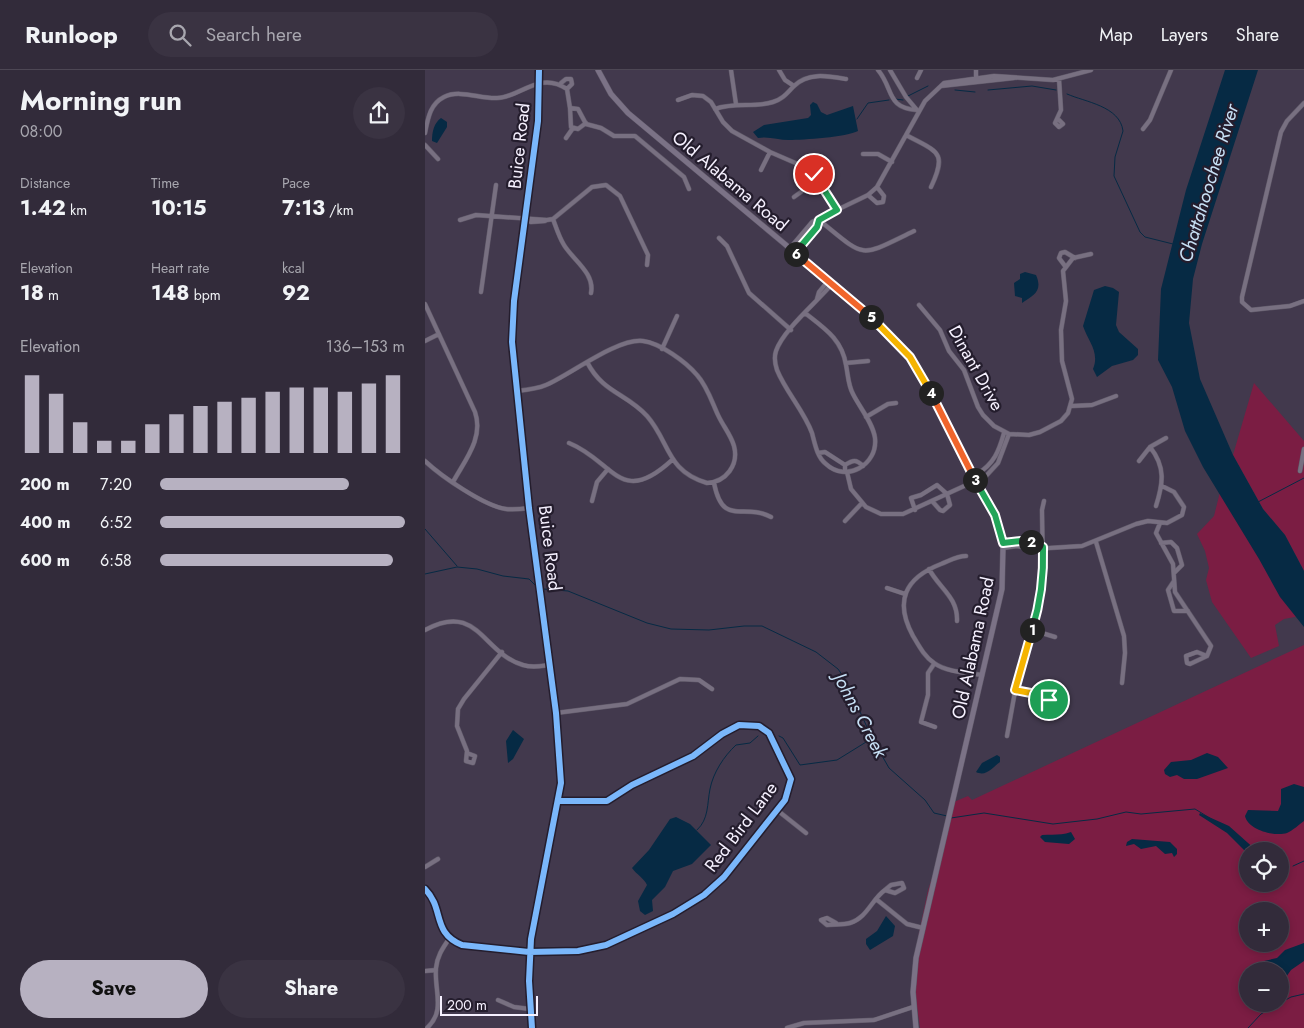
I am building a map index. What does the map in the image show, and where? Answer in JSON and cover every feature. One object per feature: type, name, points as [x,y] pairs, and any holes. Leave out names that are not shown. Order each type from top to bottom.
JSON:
[{"type":"main road","name":"Buice Road","points":[[532,1028],[529,952],[532,927],[559,801],[561,768],[556,713],[529,508],[512,358],[512,324],[538,121],[539,70]]},
{"type":"main road","name":"Old Alabama Road","points":[[598,70],[611,94],[628,113],[881,326],[910,357],[924,379],[995,515],[1003,546],[1002,589],[914,970],[913,1007],[916,1028]]},
{"type":"street","points":[[731,70],[736,104]]},
{"type":"street","points":[[779,70],[785,80],[794,86]]},
{"type":"street","points":[[878,70],[887,84],[889,94],[899,106],[918,111]]},
{"type":"street","points":[[891,70],[901,88],[918,111]]},
{"type":"street","points":[[917,78],[921,70]]},
{"type":"street","points":[[976,70],[979,80]]},
{"type":"street","points":[[979,80],[980,70]]},
{"type":"street","points":[[793,251],[813,222],[868,195],[877,187],[918,111],[930,94],[939,87],[949,81],[1019,78],[1059,79],[1091,70]]},
{"type":"street","points":[[1143,129],[1150,120],[1171,70]]},
{"type":"street","points":[[715,110],[736,104],[771,103],[782,98],[804,78],[813,76],[846,79]]},
{"type":"street","points":[[561,83],[566,79],[571,80],[572,84],[567,89]]},
{"type":"street","points":[[1059,79],[1062,98],[1059,120]]},
{"type":"street","points":[[425,133],[431,110],[446,96],[459,94],[498,98],[514,93],[525,84],[539,80],[561,83],[567,89],[570,122],[573,128]]},
{"type":"street","points":[[889,94],[901,88]]},
{"type":"street","points":[[678,100],[697,95],[708,99],[727,127],[770,152],[807,168],[819,179],[837,210]]},
{"type":"street","points":[[1304,104],[1287,121],[1281,132],[1242,294],[1243,302],[1251,310],[1290,306],[1304,301]]},
{"type":"street","points":[[570,108],[578,109],[586,123],[601,128],[614,136],[635,136],[684,177],[689,189]]},
{"type":"street","points":[[573,128],[577,129],[586,123]]},
{"type":"street","points":[[566,138],[573,128]]},
{"type":"street","points":[[906,135],[933,150],[939,157],[940,168],[931,187]]},
{"type":"street","points":[[425,145],[438,159]]},
{"type":"street","points":[[761,170],[770,152]]},
{"type":"street","points":[[863,154],[878,154],[892,162]]},
{"type":"street","points":[[794,197],[819,179]]},
{"type":"street","points":[[481,292],[496,185]]},
{"type":"street","points":[[460,220],[476,215],[553,219],[592,187],[601,185],[611,187],[620,196],[634,226],[647,255],[647,265]]},
{"type":"street","points":[[868,195],[877,203],[883,202],[884,196],[877,187]]},
{"type":"street","points":[[553,219],[563,245],[587,275],[592,285],[591,293]]},
{"type":"street","points":[[819,220],[854,248],[863,252],[873,250],[913,231]]},
{"type":"street","points":[[719,238],[727,246],[749,293],[791,330]]},
{"type":"street","points":[[1065,266],[1059,258],[1061,252],[1065,252],[1075,258]]},
{"type":"street","points":[[818,453],[825,452],[845,465],[851,489],[862,503],[871,510],[886,515],[903,514],[915,510],[975,479],[977,474],[987,472],[1007,433],[1029,435],[1040,432],[1061,421],[1072,406],[1062,361],[1061,330],[1066,301],[1063,271],[1065,266],[1075,258],[1091,254]]},
{"type":"street","points":[[805,313],[838,341],[843,350],[851,390],[866,417],[875,440],[873,454],[863,466],[846,472],[826,465],[818,453],[808,424],[776,367],[776,351],[791,330],[805,313],[817,299],[819,292],[830,282]]},
{"type":"street","points":[[425,304],[475,412],[478,424],[475,443],[453,482]]},
{"type":"street","name":"Dinant Drive","points":[[919,306],[940,330],[949,351],[964,370],[983,416],[1007,433]]},
{"type":"street","points":[[662,349],[677,316]]},
{"type":"street","points":[[425,341],[439,334]]},
{"type":"street","points":[[516,391],[546,385],[587,362],[635,341],[648,342],[692,369],[699,376],[733,443],[735,456],[731,469],[724,478],[714,483],[698,480],[672,460],[648,417],[600,382],[587,362]]},
{"type":"street","points":[[846,363],[869,361]]},
{"type":"street","points":[[1072,406],[1092,405],[1116,396]]},
{"type":"street","points":[[866,417],[888,404],[896,404]]},
{"type":"street","points":[[1139,461],[1150,447],[1166,438]]},
{"type":"street","points":[[569,443],[589,452],[620,479],[633,482],[658,472],[672,460]]},
{"type":"street","points":[[1150,447],[1160,468],[1162,486],[1156,506]]},
{"type":"street","points":[[1300,471],[1304,449]]},
{"type":"street","points":[[845,465],[853,460],[858,461],[863,466]]},
{"type":"street","points":[[425,461],[453,482],[499,508],[512,510],[529,508]]},
{"type":"street","points":[[592,501],[597,482],[608,469]]},
{"type":"street","points":[[714,483],[719,502],[728,511],[735,513],[758,512],[771,516]]},
{"type":"street","points":[[915,510],[911,498],[921,495],[937,484],[947,494],[950,505],[943,511],[939,510],[932,501]]},
{"type":"street","points":[[1003,546],[1025,541],[1037,547],[1077,546],[1096,542],[1136,524],[1148,521],[1159,523],[1175,521],[1184,510],[1173,492],[1162,486]]},
{"type":"street","points":[[1007,736],[1015,690],[1042,590],[1042,510],[1044,501]]},
{"type":"street","points":[[845,521],[862,503]]},
{"type":"street","points":[[1159,523],[1156,533],[1171,559],[1175,592],[1211,646],[1207,656],[1191,664],[1185,660],[1186,656],[1193,652],[1207,656]]},
{"type":"street","points":[[1096,542],[1124,636],[1125,653],[1122,683]]},
{"type":"street","points":[[1161,544],[1171,542],[1177,548],[1182,565],[1174,572]]},
{"type":"street","points":[[966,556],[929,569],[914,578],[905,594],[903,606],[907,624],[922,652],[934,664],[982,675]]},
{"type":"street","points":[[929,569],[936,581],[956,604],[957,620]]},
{"type":"street","points":[[1174,581],[1167,590],[1174,611],[1188,611]]},
{"type":"street","points":[[887,588],[905,594]]},
{"type":"street","points":[[425,630],[443,622],[460,622],[469,626],[502,652],[524,666],[550,665]]},
{"type":"street","points":[[1032,630],[1055,637]]},
{"type":"street","points":[[467,753],[457,729],[458,709],[464,698],[502,652]]},
{"type":"street","points":[[934,664],[928,673],[928,695],[921,722],[935,727]]},
{"type":"street","points":[[556,713],[627,704],[680,679],[699,680],[711,687],[706,691]]},
{"type":"street","points":[[1015,690],[1041,695],[1054,704],[1059,711]]},
{"type":"street","name":"Red Bird Lane","points":[[449,940],[462,945],[529,952],[562,953],[596,948],[618,940],[683,908],[704,894],[722,878],[789,793],[790,776],[769,733],[759,726],[749,725],[732,729],[693,756],[632,785],[607,801],[559,801]]},
{"type":"street","points":[[777,810],[806,833]]},
{"type":"street","points":[[425,867],[438,859]]},
{"type":"street","points":[[425,889],[433,900],[440,924],[449,940],[439,953],[436,970],[438,1010],[435,1019],[427,1028]]},
{"type":"street","points":[[836,923],[845,924],[858,920],[885,890]]},
{"type":"street","points":[[876,899],[907,924],[923,928]]},
{"type":"street","points":[[425,971],[436,970]]},
{"type":"street","points":[[498,1000],[514,1007],[530,1009]]},
{"type":"street","points":[[787,1028],[809,1022],[874,1020],[913,1007]]},
{"type":"shaded area","points":[[1254,383],[1304,441],[1304,571],[1285,535],[1263,509],[1233,455]]},
{"type":"shaded area","points":[[1222,484],[1300,616],[1284,619],[1275,625],[1279,646],[1251,658],[1212,602],[1206,580],[1209,568],[1205,551],[1197,534],[1214,516]]},
{"type":"shaded area","points":[[1304,645],[1304,1028],[920,1028],[913,979],[919,932],[928,890],[945,839],[949,804],[968,796],[972,800]]},
{"type":"water","name":"Chattahoochee River","points":[[1225,70],[1258,70],[1202,244],[1193,279],[1189,323],[1200,379],[1233,455],[1263,509],[1285,535],[1304,571],[1304,627],[1280,597],[1203,467],[1185,431],[1172,387],[1158,360],[1161,289],[1186,190]]},
{"type":"water","points":[[813,102],[817,104],[821,112],[827,115],[853,106],[858,131],[814,139],[789,140],[766,137],[758,138],[753,132],[764,125],[808,118],[811,115],[810,105]]},
{"type":"water","points":[[441,118],[447,122],[447,127],[437,143],[432,141],[432,134],[435,125]]},
{"type":"water","points":[[1025,272],[1036,275],[1038,289],[1034,295],[1022,303],[1022,298],[1015,296],[1014,283],[1020,279],[1020,274]]},
{"type":"water","points":[[1105,286],[1119,292],[1116,325],[1119,332],[1138,349],[1138,355],[1133,360],[1112,366],[1097,377],[1093,369],[1095,357],[1093,347],[1083,326],[1094,290]]},
{"type":"water","points":[[513,730],[524,739],[513,759],[508,763],[506,741]]},
{"type":"water","points":[[1207,753],[1218,757],[1228,768],[1197,779],[1184,779],[1177,775],[1170,777],[1165,774],[1164,770],[1171,762],[1191,760]]},
{"type":"water","points":[[997,755],[1000,757],[1000,762],[992,769],[986,773],[976,772],[982,763]]},
{"type":"water","points":[[1294,784],[1304,787],[1304,821],[1298,826],[1287,833],[1276,834],[1256,829],[1247,821],[1245,816],[1248,810],[1278,811],[1281,804],[1281,789]]},
{"type":"water","points":[[1200,813],[1229,826],[1247,842],[1239,842],[1239,845],[1227,833],[1199,815]]},
{"type":"water","points":[[676,817],[690,824],[711,845],[692,864],[673,871],[665,887],[652,900],[653,911],[645,915],[640,911],[638,901],[647,885],[632,868],[649,850],[670,819]]},
{"type":"water","points":[[1071,832],[1075,839],[1069,844],[1045,842],[1040,837],[1042,835]]},
{"type":"water","points":[[1132,839],[1170,842],[1177,849],[1177,854],[1174,857],[1172,853],[1165,854],[1156,846],[1141,849],[1134,844],[1126,846],[1127,842]]},
{"type":"water","points":[[886,916],[895,926],[893,936],[870,950],[866,944],[866,939],[877,931]]},
{"type":"water","points":[[1304,943],[1304,961],[1289,973],[1289,962],[1264,962],[1277,958],[1283,952],[1289,952],[1289,949]]},
{"type":"waterway","points":[[908,96],[928,86]]},
{"type":"waterway","points":[[988,90],[1032,86],[1056,90]]},
{"type":"waterway","points":[[955,90],[975,92]]},
{"type":"waterway","name":"Chattahoochee River","points":[[1067,94],[1101,106],[1116,116],[1123,131],[1115,157],[1114,176],[1140,232],[1145,237],[1173,244]]},
{"type":"waterway","points":[[895,99],[903,100]]},
{"type":"waterway","points":[[857,119],[868,103],[889,100]]},
{"type":"waterway","points":[[1258,502],[1304,478]]},
{"type":"waterway","points":[[425,529],[457,566]]},
{"type":"waterway","name":"Johns Creek","points":[[425,574],[457,567],[477,569],[503,576],[529,579],[537,587]]},
{"type":"waterway","name":"Johns Creek","points":[[543,589],[568,591],[647,623],[671,629],[709,630],[762,626],[816,652],[838,669],[845,679],[872,738],[889,768],[925,800],[934,813],[947,816]]},
{"type":"waterway","points":[[697,830],[706,816],[711,783],[727,754],[736,745],[750,743],[758,736]]},
{"type":"waterway","points":[[779,736],[783,738],[800,765],[837,760],[871,739]]},
{"type":"waterway","name":"Johns Creek","points":[[951,818],[984,813],[1053,824],[1097,819],[1126,812],[1141,814],[1195,809],[1213,820]]},
{"type":"waterway","name":"Johns Creek","points":[[1293,866],[1304,861]]},
{"type":"waterway","points":[[1289,998],[1304,994]]},
{"type":"waterway","points":[[1248,1028],[1264,1012]]},
{"type":"cycle path","points":[[532,1028],[529,981],[531,939],[561,783],[556,713],[529,508],[512,342],[514,301],[538,121],[539,70]]},
{"type":"cycle path","points":[[425,889],[435,904],[446,934],[452,940],[462,945],[529,952],[578,951],[606,945],[673,914],[704,895],[724,877],[785,800],[791,779],[769,733],[759,726],[739,725],[722,734],[693,756],[632,785],[607,801],[559,801]]},
{"type":"route","points":[[814,174],[827,191],[837,210],[819,220],[817,227],[795,253],[881,326],[910,357],[924,379],[995,515],[1003,543],[1025,541],[1035,544],[1037,547],[1043,547],[1041,600],[1015,690],[1041,695],[1049,700]]}]
